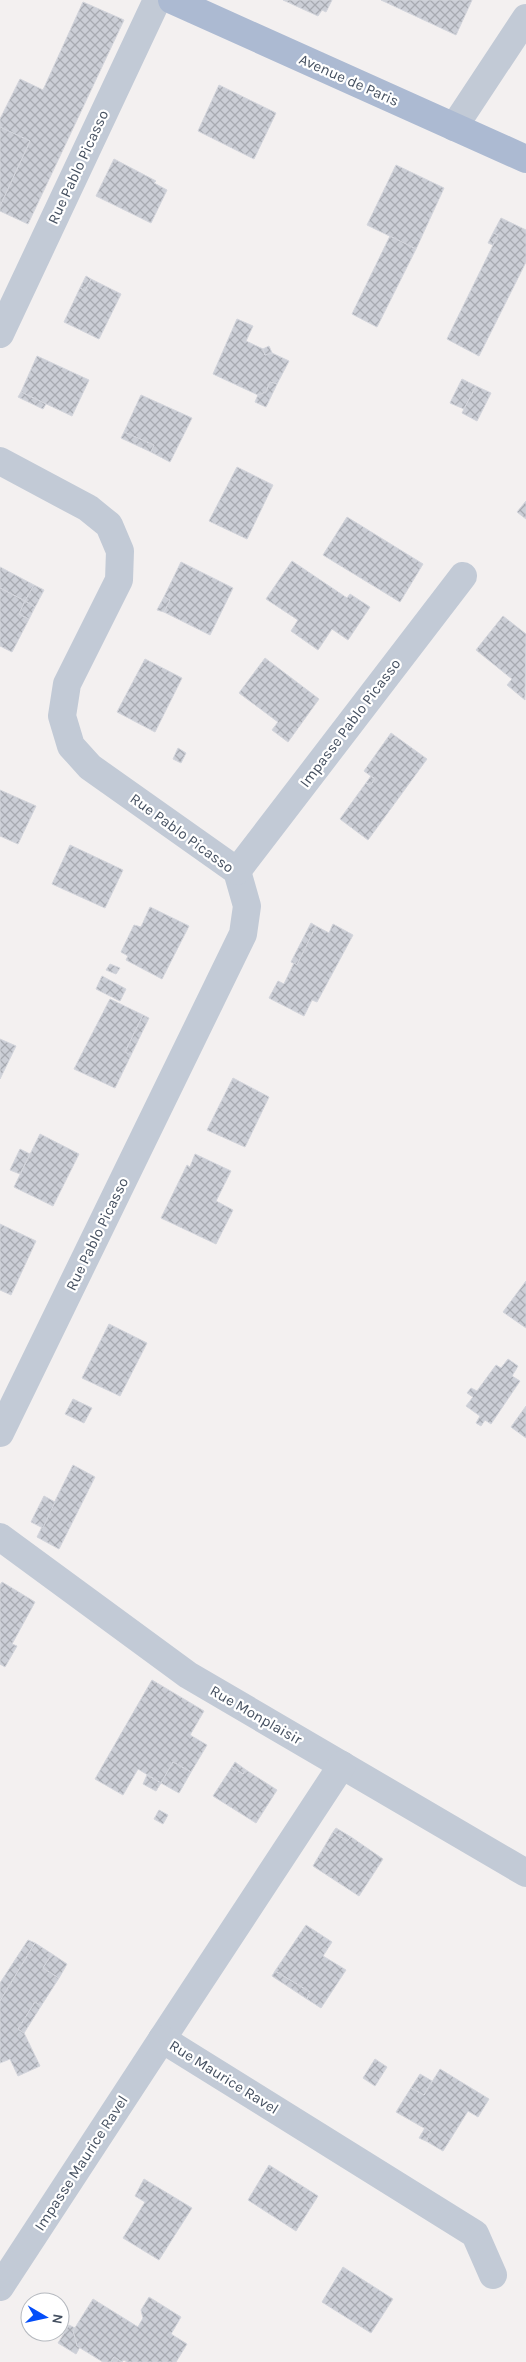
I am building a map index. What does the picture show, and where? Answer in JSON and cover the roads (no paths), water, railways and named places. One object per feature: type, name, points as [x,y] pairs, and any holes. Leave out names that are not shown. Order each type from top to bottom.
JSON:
[{"type":"main road","name":"Avenue de Paris","points":[[172,0],[526,160]]},
{"type":"street","name":"Rue Pablo Picasso","points":[[0,334],[157,0]]},
{"type":"street","points":[[454,127],[526,18]]},
{"type":"street","name":"Rue Pablo Picasso","points":[[0,461],[88,508],[109,525],[120,551],[119,580],[67,684],[62,716],[71,746],[90,767],[237,871],[247,906],[243,934],[0,1433]]},
{"type":"street","name":"Impasse Pablo Picasso","points":[[237,871],[463,576]]},
{"type":"street","name":"Rue Monplaisir","points":[[0,1537],[188,1675],[526,1873]]},
{"type":"street","name":"Rue Maurice Ravel","points":[[342,1765],[162,2039],[475,2234],[493,2275]]},
{"type":"street","name":"Impasse Maurice Ravel","points":[[0,2287],[162,2039]]}]
